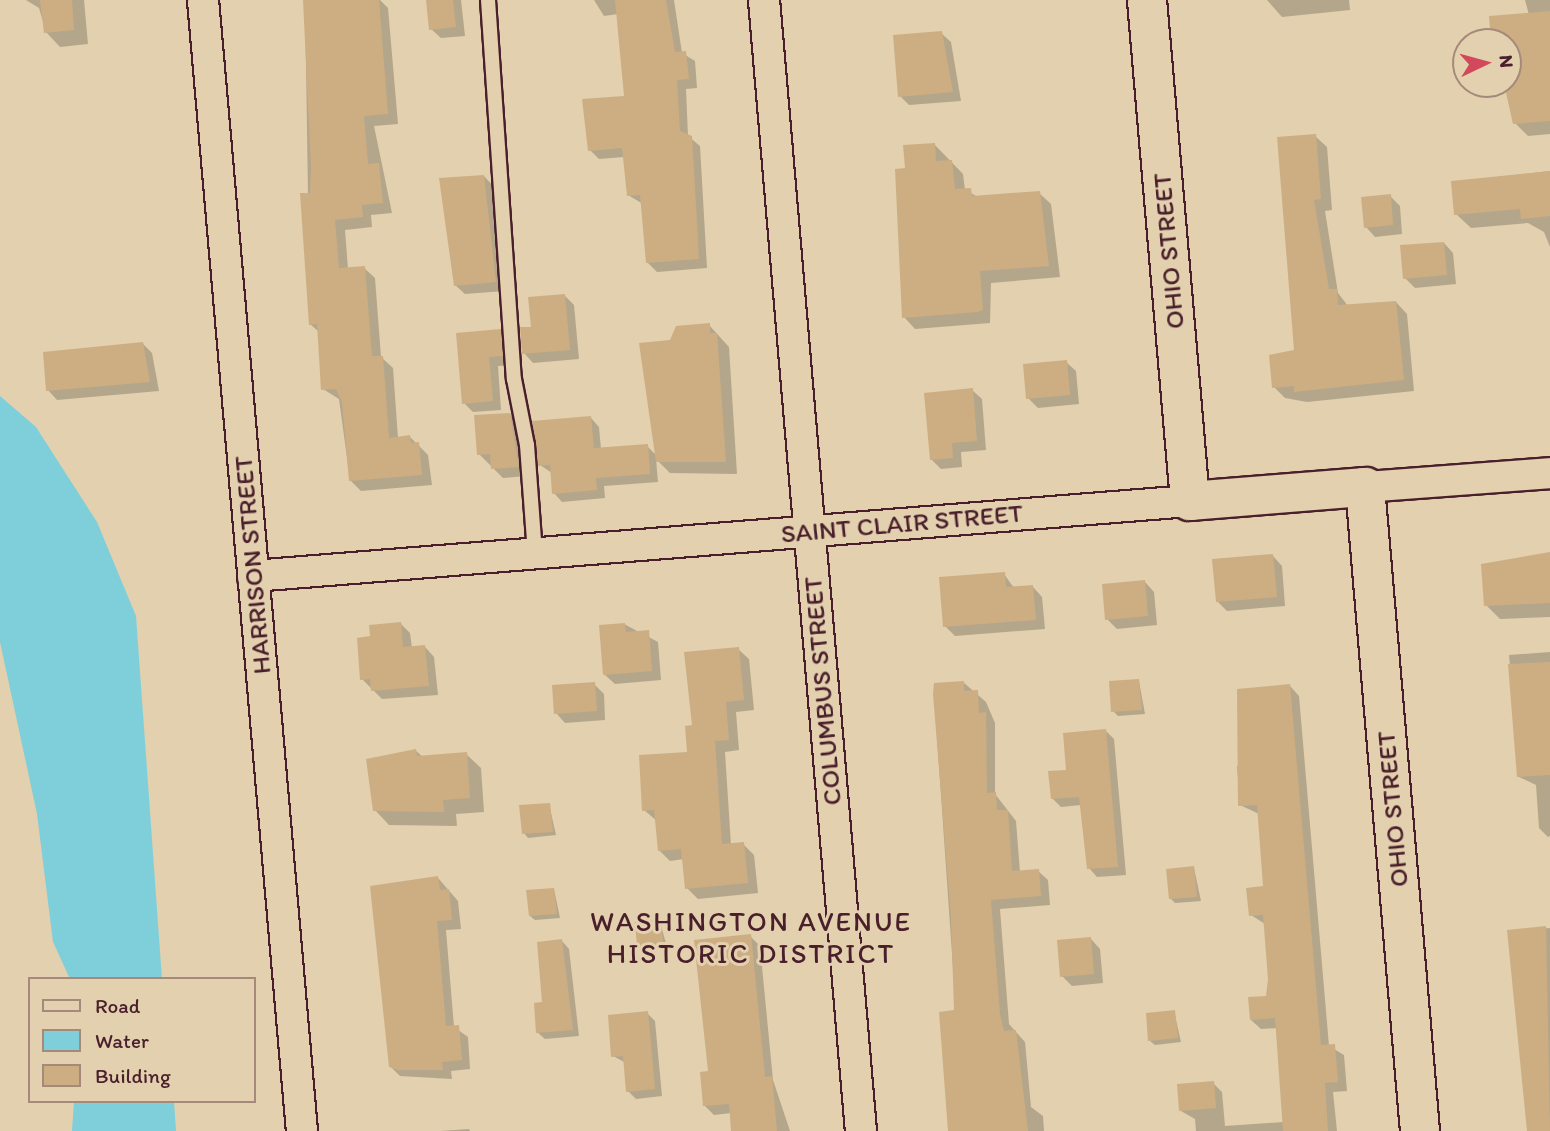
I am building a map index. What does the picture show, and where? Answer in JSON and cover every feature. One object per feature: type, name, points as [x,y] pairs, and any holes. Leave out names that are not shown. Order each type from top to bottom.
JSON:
[{"type":"street","name":"HARRISON STREET","points":[[203,0],[302,1131]]},
{"type":"street","name":"COLUMBUS STREET","points":[[764,0],[860,1131]]},
{"type":"street","name":"OHIO STREET","points":[[1147,0],[1190,501]]},
{"type":"street","name":"SAINT CLAIR STREET","points":[[253,576],[1550,473]]},
{"type":"street","name":"OHIO STREET","points":[[1365,487],[1420,1131]]},
{"type":"lane","points":[[488,0],[514,379],[527,445],[535,553]]},
{"type":"water","points":[[0,396],[36,427],[97,522],[136,616],[162,977],[69,977],[53,942],[37,814],[0,642]]},
{"type":"water","points":[[74,1103],[174,1103],[176,1131],[72,1131]]},
{"type":"building","points":[[40,0],[72,0],[74,30],[44,33]]},
{"type":"building","points":[[303,0],[379,0],[388,114],[364,116],[368,164],[379,163],[383,203],[362,205],[363,217],[335,220],[339,268],[365,266],[372,356],[383,356],[389,438],[410,435],[411,443],[419,442],[422,475],[349,481],[342,402],[336,389],[321,390],[317,324],[309,325],[300,193],[310,193],[311,168]]},
{"type":"building","points":[[426,0],[453,0],[456,27],[429,30]]},
{"type":"building","points":[[615,0],[666,0],[675,52],[686,51],[689,79],[677,80],[680,131],[692,136],[699,259],[646,263],[640,195],[627,196],[622,148],[588,151],[582,99],[624,96]]},
{"type":"building","points":[[1550,11],[1550,121],[1513,124],[1507,98],[1522,98],[1522,28],[1490,28],[1489,16]]},
{"type":"building","points":[[942,31],[953,92],[898,97],[893,35]]},
{"type":"building","points":[[1316,134],[1321,199],[1314,200],[1329,289],[1337,289],[1338,305],[1396,301],[1404,380],[1294,392],[1294,386],[1272,388],[1269,355],[1294,350],[1277,137]]},
{"type":"building","points":[[935,143],[936,161],[952,160],[955,189],[971,188],[972,196],[1040,191],[1049,266],[980,271],[983,310],[978,312],[902,318],[895,169],[905,168],[903,145]]},
{"type":"building","points":[[1550,171],[1550,216],[1521,219],[1520,209],[1454,215],[1451,181]]},
{"type":"building","points":[[484,175],[496,282],[454,286],[439,178]]},
{"type":"building","points":[[1391,194],[1393,225],[1364,228],[1361,197]]},
{"type":"building","points":[[1444,242],[1447,275],[1403,279],[1400,245]]},
{"type":"building","points":[[565,294],[570,350],[522,354],[520,327],[531,327],[528,297]]},
{"type":"building","points":[[710,323],[710,333],[717,333],[726,462],[656,462],[639,343],[670,340],[676,326]]},
{"type":"building","points":[[501,329],[503,356],[489,357],[493,401],[462,404],[456,333]]},
{"type":"building","points":[[143,342],[150,382],[46,391],[43,352]]},
{"type":"building","points":[[1067,360],[1070,395],[1026,399],[1023,364]]},
{"type":"building","points":[[973,388],[977,441],[952,443],[953,458],[930,460],[924,393]]},
{"type":"building","points":[[510,413],[519,467],[491,469],[490,454],[477,455],[474,415]]},
{"type":"building","points":[[591,416],[594,448],[648,444],[650,474],[596,478],[597,490],[552,494],[550,465],[538,466],[532,421]]},
{"type":"building","points":[[1550,552],[1550,603],[1484,606],[1481,564]]},
{"type":"building","points":[[1273,554],[1277,597],[1216,602],[1212,559]]},
{"type":"building","points":[[1005,572],[1006,587],[1033,585],[1036,620],[943,627],[939,577]]},
{"type":"building","points":[[1145,580],[1148,616],[1105,620],[1102,584]]},
{"type":"building","points":[[401,622],[403,647],[425,645],[429,686],[371,691],[370,679],[360,680],[357,638],[370,636],[369,625]]},
{"type":"building","points":[[625,623],[626,632],[649,630],[652,671],[603,675],[599,625]]},
{"type":"building","points":[[739,647],[744,700],[726,702],[729,740],[715,741],[722,844],[744,842],[748,883],[685,889],[681,849],[658,851],[654,810],[642,811],[639,755],[687,752],[685,726],[692,725],[684,652]]},
{"type":"building","points":[[1550,662],[1550,775],[1517,777],[1508,664]]},
{"type":"building","points":[[1139,679],[1142,710],[1111,712],[1109,681]]},
{"type":"building","points":[[964,681],[964,691],[978,690],[979,713],[986,712],[987,793],[996,792],[997,810],[1008,810],[1012,871],[1039,869],[1041,896],[991,900],[1000,1014],[1004,1031],[1016,1030],[1028,1131],[948,1131],[939,1012],[954,1010],[951,918],[933,694],[934,683]]},
{"type":"building","points":[[595,682],[597,711],[554,714],[552,685]]},
{"type":"building","points":[[1290,684],[1321,1045],[1335,1044],[1338,1082],[1325,1083],[1328,1131],[1283,1131],[1275,1018],[1250,1020],[1248,997],[1266,996],[1268,979],[1263,915],[1249,916],[1246,888],[1263,886],[1257,805],[1238,806],[1237,689]]},
{"type":"building","points":[[1106,729],[1118,867],[1087,869],[1079,797],[1051,799],[1048,771],[1066,770],[1063,733]]},
{"type":"building","points":[[416,749],[417,756],[467,752],[470,798],[443,800],[444,812],[373,811],[366,759]]},
{"type":"building","points":[[550,803],[553,832],[522,834],[519,805]]},
{"type":"building","points":[[1194,866],[1197,897],[1169,899],[1166,869]]},
{"type":"building","points":[[438,876],[440,890],[449,889],[452,920],[437,921],[446,1026],[459,1025],[462,1060],[442,1062],[443,1070],[398,1070],[389,1067],[370,886]]},
{"type":"building","points":[[554,888],[557,914],[529,916],[526,890]]},
{"type":"building","points":[[661,920],[663,943],[637,946],[635,922]]},
{"type":"building","points":[[1546,926],[1550,1131],[1527,1131],[1507,930]]},
{"type":"building","points":[[751,934],[765,1077],[772,1076],[777,1131],[731,1131],[729,1104],[703,1106],[700,1072],[708,1071],[694,940]]},
{"type":"building","points":[[1091,937],[1094,974],[1060,977],[1057,940]]},
{"type":"building","points":[[562,939],[573,1030],[536,1033],[534,1003],[542,1002],[537,942]]},
{"type":"building","points":[[1175,1010],[1178,1038],[1148,1041],[1146,1013]]},
{"type":"building","points":[[648,1011],[655,1089],[626,1092],[623,1056],[611,1057],[608,1015]]},
{"type":"building","points":[[1214,1081],[1216,1108],[1179,1111],[1177,1084]]},
{"type":"district","name":"WASHINGTON AVENUE HISTORIC DISTRICT","points":[[751,937]]}]
